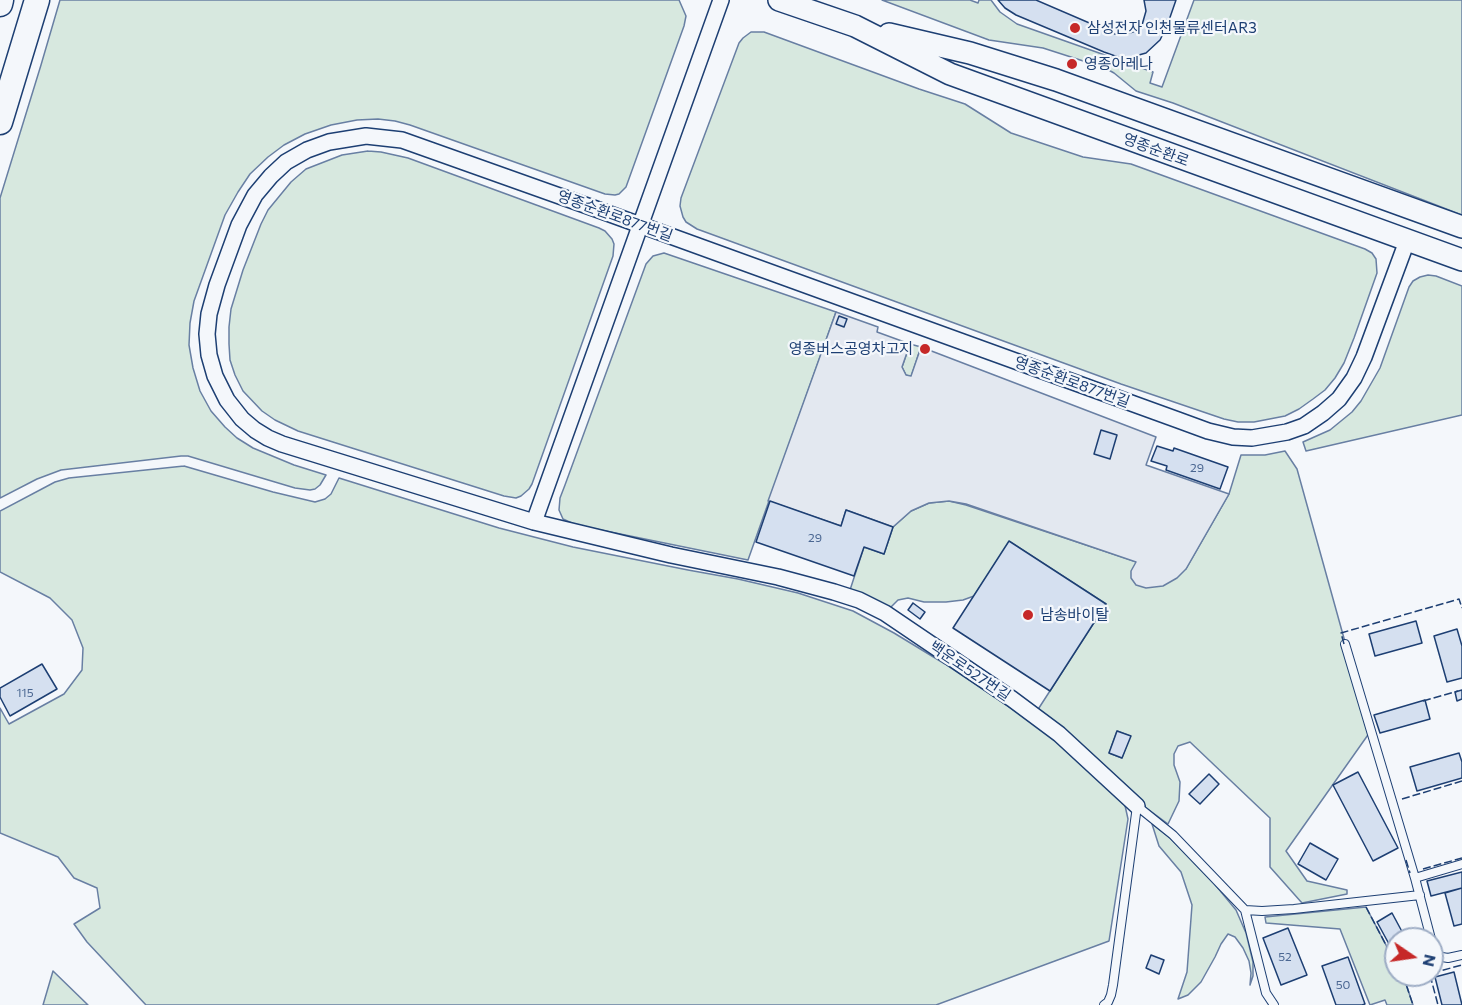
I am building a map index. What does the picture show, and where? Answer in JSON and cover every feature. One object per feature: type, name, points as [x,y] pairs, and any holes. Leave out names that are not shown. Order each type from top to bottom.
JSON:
[{"type":"highway","points":[[0,122],[37,0]]},
{"type":"main road","name":"영종순환로","points":[[780,0],[855,26],[970,53],[1056,80],[1462,226]]},
{"type":"main road","name":"영종순환로","points":[[855,26],[950,74],[1462,260]]},
{"type":"street","points":[[534,522],[722,0]]},
{"type":"street","name":"영종순환로877번길","points":[[534,522],[282,444],[255,430],[242,419],[227,400],[215,376],[209,355],[207,334],[209,314],[239,225],[255,195],[286,162],[307,150],[329,142],[366,136],[416,144],[1199,428],[1233,437],[1252,438],[1287,432],[1304,426],[1339,399],[1354,378],[1364,357],[1407,241]]},
{"type":"street","name":"백운로527번길","points":[[534,522],[671,555],[778,577],[859,600],[885,614],[1012,699],[1059,734],[1137,806]]},
{"type":"lane","points":[[1346,644],[1428,927]]},
{"type":"lane","name":"백운로527번길","points":[[1137,806],[1173,835],[1245,910],[1266,993],[1274,1005]]},
{"type":"lane","points":[[1104,1005],[1108,1002],[1113,985],[1137,806]]},
{"type":"lane","points":[[1415,878],[1462,864]]},
{"type":"lane","points":[[1245,910],[1294,909],[1420,895]]},
{"type":"lane","points":[[1444,957],[1462,955]]},
{"type":"shaded area","points":[[60,0],[679,0],[686,16],[626,187],[619,194],[605,194],[410,125],[378,119],[331,125],[305,134],[284,145],[250,174],[225,215],[194,301],[189,345],[193,368],[200,391],[211,411],[225,427],[253,448],[326,475],[315,489],[295,488],[188,456],[181,456],[61,470],[37,479],[0,498],[0,198]]},
{"type":"shaded area","points":[[882,0],[970,0],[978,3],[979,0],[991,0],[1000,12],[1017,24],[1153,72],[1150,83],[1162,87],[1194,0],[1462,0],[1462,215],[1173,103],[1136,91],[1105,68],[1043,48],[989,40]]},
{"type":"shaded area","points":[[751,32],[764,32],[965,104],[1011,133],[1083,157],[1131,164],[1365,249],[1376,259],[1377,273],[1344,363],[1325,390],[1299,409],[1285,416],[1254,422],[1238,422],[1121,384],[697,229],[686,222],[683,217],[680,206],[681,198],[739,43]]},
{"type":"shaded area","points":[[368,151],[408,158],[599,228],[612,239],[613,256],[532,484],[521,496],[516,498],[504,496],[298,431],[262,411],[243,391],[235,375],[230,360],[229,344],[231,309],[243,270],[268,210],[291,182],[306,169],[342,155]]},
{"type":"shaded area","points":[[664,253],[836,312],[748,560],[576,525],[563,519],[559,510],[560,498],[646,264],[653,256]]},
{"type":"shaded area","points":[[1428,275],[1462,286],[1462,415],[1306,451],[1303,442],[1330,430],[1352,412],[1361,401],[1380,368],[1409,287],[1413,281]]},
{"type":"shaded area","points":[[836,312],[878,327],[877,332],[910,344],[902,367],[906,375],[911,376],[921,347],[1156,437],[1146,465],[1229,494],[1186,569],[1177,578],[1163,586],[1146,588],[1136,585],[1131,578],[1131,571],[1136,562],[966,504],[949,501],[929,503],[911,511],[893,527],[846,510],[841,526],[768,501]]},
{"type":"shaded area","points":[[910,344],[921,347],[911,377],[906,375],[902,367]]},
{"type":"shaded area","points":[[1285,451],[1297,469],[1370,732],[1286,851],[1307,881],[1347,890],[1347,894],[1302,903],[1270,867],[1270,818],[1190,742],[1178,746],[1174,754],[1174,765],[1180,782],[1179,801],[1168,824],[1141,804],[1037,711],[1106,604],[1010,542],[974,596],[963,600],[924,602],[908,598],[898,600],[890,608],[850,590],[864,547],[884,554],[893,527],[911,511],[929,503],[949,501],[1137,562],[1186,569],[1229,494],[1241,455],[1265,455]],"holes":[[[1117,731],[1130,736],[1122,758],[1109,753]]]},
{"type":"shaded area","points":[[184,466],[315,502],[331,494],[339,478],[499,528],[573,547],[798,593],[853,611],[945,664],[1054,737],[1124,801],[1128,819],[1109,941],[936,1005],[146,1005],[87,942],[74,924],[100,908],[97,888],[74,878],[58,857],[0,833],[0,708],[9,724],[64,694],[82,670],[83,648],[72,620],[50,598],[0,572],[0,511],[55,482],[69,478]]},
{"type":"shaded area","points":[[1152,824],[1170,838],[1212,881],[1236,910],[1246,933],[1253,962],[1253,976],[1250,985],[1249,961],[1235,937],[1228,934],[1201,982],[1188,995],[1178,999],[1187,972],[1192,905],[1181,872],[1159,846]]},
{"type":"shaded area","points":[[1366,907],[1384,941],[1384,987],[1407,987],[1413,1005],[1387,1005],[1385,1000],[1370,1005],[1340,929],[1266,923],[1265,917]]},
{"type":"shaded area","points":[[53,971],[88,1005],[43,1005]]},
{"type":"building","name":"삼성전자 인천물류센터AR3","points":[[998,0],[1036,0],[1115,34],[1123,35],[1136,31],[1142,25],[1146,11],[1144,0],[1176,0],[1160,40],[1146,53],[1128,58],[1104,52],[1016,15]]},
{"type":"building","points":[[839,316],[847,319],[844,327],[836,324]]},
{"type":"building","points":[[1101,430],[1117,435],[1110,459],[1094,454]]},
{"type":"building","points":[[1157,446],[1173,451],[1174,448],[1228,467],[1220,489],[1166,470],[1167,466],[1151,461]]},
{"type":"building","points":[[770,501],[841,526],[846,510],[893,527],[884,554],[864,547],[854,576],[756,542]]},
{"type":"building","points":[[1009,541],[1106,604],[1050,691],[953,628]]},
{"type":"building","points":[[913,603],[925,612],[920,619],[908,610]]},
{"type":"building","points":[[1416,621],[1422,643],[1375,656],[1369,634]]},
{"type":"building","points":[[1457,629],[1462,646],[1462,678],[1447,682],[1434,636]]},
{"type":"building","points":[[42,664],[57,689],[10,716],[0,697],[0,688]]},
{"type":"building","points":[[1462,690],[1462,699],[1457,701],[1455,692]]},
{"type":"building","points":[[1425,700],[1430,719],[1380,733],[1374,715]]},
{"type":"building","points":[[1117,731],[1131,736],[1122,758],[1109,753]]},
{"type":"building","points":[[1459,753],[1462,762],[1462,778],[1417,791],[1410,767]]},
{"type":"building","points":[[1358,772],[1398,848],[1373,861],[1333,785]]},
{"type":"building","points":[[1209,774],[1219,784],[1200,804],[1189,794]]},
{"type":"building","points":[[1310,843],[1338,859],[1326,880],[1298,864]]},
{"type":"building","points":[[1462,872],[1462,888],[1431,896],[1427,881]]},
{"type":"building","points":[[1462,888],[1462,924],[1454,926],[1445,893]]},
{"type":"building","points":[[1392,913],[1400,927],[1384,927],[1384,935],[1377,922]]},
{"type":"building","points":[[1288,928],[1307,975],[1281,985],[1263,938]]},
{"type":"building","points":[[1151,955],[1164,960],[1159,974],[1146,968]]},
{"type":"building","points":[[1348,957],[1365,1004],[1362,1005],[1336,1005],[1322,966]]},
{"type":"building","points":[[1454,972],[1462,1005],[1442,1005],[1438,987],[1444,987],[1444,975]]},
{"type":"fence","points":[[1344,644],[1341,633],[1459,599],[1462,608]]},
{"type":"fence","points":[[1423,701],[1458,691]]},
{"type":"fence","points":[[1402,799],[1462,781]]},
{"type":"fence","points":[[1423,869],[1462,858]]},
{"type":"fence","points":[[1406,860],[1410,873]]},
{"type":"fence","points":[[1366,907],[1384,941]]},
{"type":"fence","points":[[1444,970],[1462,965]]},
{"type":"fence","points":[[1407,987],[1413,1005]]},
{"type":"fence","points":[[1433,987],[1438,1005]]},
{"type":"place","name":"삼성전자 인천물류센터AR3","points":[[1075,28]]},
{"type":"place","name":"영종아레나","points":[[1072,64]]},
{"type":"place","name":"영종버스공영차고지","points":[[925,349]]},
{"type":"place","name":"남송바이탈","points":[[1028,615]]}]
